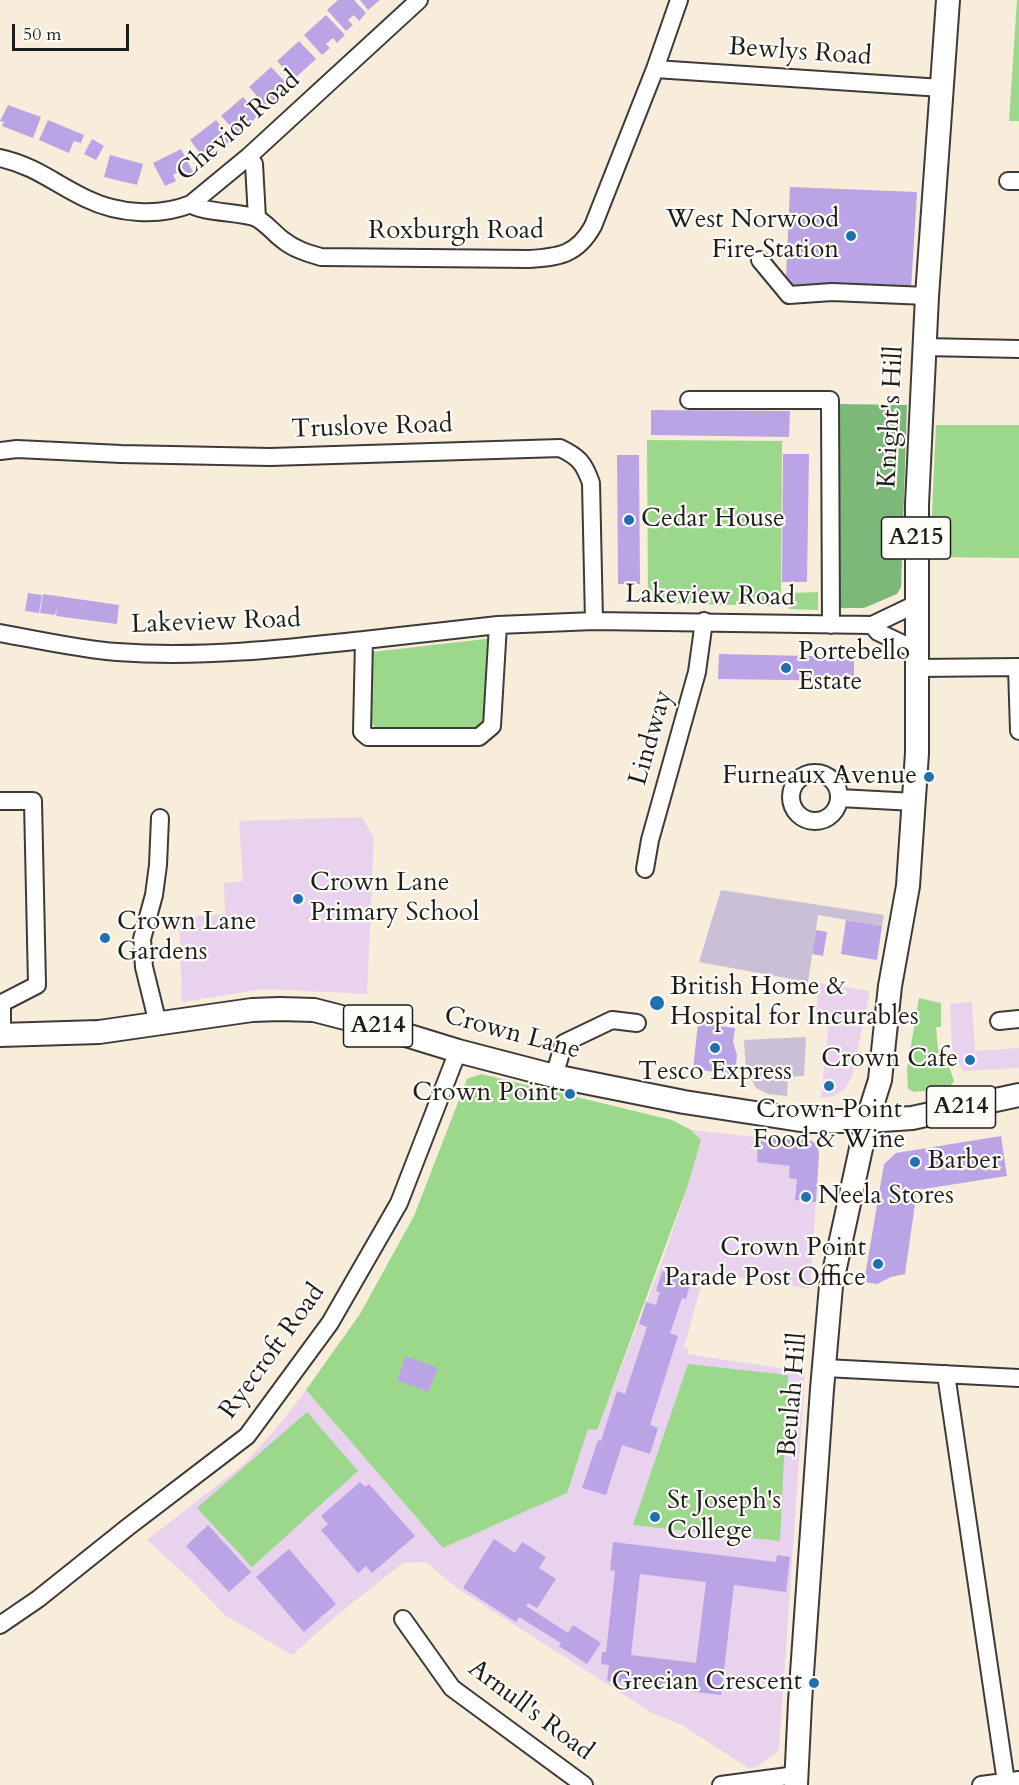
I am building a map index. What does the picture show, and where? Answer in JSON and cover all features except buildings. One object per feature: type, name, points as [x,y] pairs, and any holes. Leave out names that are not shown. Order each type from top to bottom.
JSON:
[{"type":"main road","name":"Knight's Hill","points":[[867,1121],[880,1080],[884,1054],[892,979],[908,886],[915,802],[917,504],[927,296],[948,0]]},
{"type":"main road","name":"Crown Lane","points":[[1,1035],[99,1032],[252,1010],[314,1010],[554,1076],[750,1113],[807,1121],[867,1121]]},
{"type":"main road","name":"A214","points":[[867,1121],[912,1118],[1019,1095]]},
{"type":"main road","name":"Beulah Hill","points":[[796,1780],[820,1412],[831,1286],[867,1121]]},
{"type":"street","name":"Cheviot Road","points":[[0,158],[39,171],[88,200],[106,206],[155,212],[175,210],[190,204],[248,157],[419,0]]},
{"type":"street","name":"Roxburgh Road","points":[[190,204],[202,210],[235,212],[257,218],[295,248],[321,257],[529,259],[553,258],[569,252],[587,237],[593,226],[655,69],[679,0]]},
{"type":"street","name":"Bewlys Road","points":[[655,69],[942,88]]},
{"type":"street","points":[[248,157],[254,164],[257,218]]},
{"type":"street","points":[[760,260],[789,295],[832,292],[927,296]]},
{"type":"street","points":[[924,347],[1019,349]]},
{"type":"street","points":[[689,400],[830,400],[831,625]]},
{"type":"street","name":"Truslove Road","points":[[0,451],[34,449],[121,454],[270,457],[560,448],[576,456],[586,468],[591,483],[594,621]]},
{"type":"street","name":"Lakeview Road","points":[[0,633],[116,652],[200,654],[274,650],[498,625],[594,621],[704,621],[872,625],[916,604]]},
{"type":"street","name":"Lindway","points":[[645,869],[650,840],[697,672],[704,621]]},
{"type":"street","points":[[364,640],[362,732],[368,737],[479,737],[492,726],[498,625]]},
{"type":"street","points":[[872,625],[878,632],[917,659],[1018,667],[1019,731]]},
{"type":"street","points":[[839,798],[915,802]]},
{"type":"street","points":[[0,801],[33,801],[37,985],[1,1002],[1,1035]]},
{"type":"street","points":[[158,1024],[144,968],[141,939],[154,896],[158,865],[159,818]]},
{"type":"street","points":[[999,1021],[1019,1019]]},
{"type":"street","points":[[554,1076],[564,1043],[612,1020],[637,1023]]},
{"type":"street","name":"Ryecroft Road","points":[[0,1625],[38,1599],[247,1437],[330,1323],[399,1203],[458,1051]]},
{"type":"street","points":[[825,1368],[1019,1378]]},
{"type":"street","points":[[946,1374],[1012,1781],[981,1785]]},
{"type":"street","name":"Arnull's Road","points":[[403,1619],[452,1688],[584,1785]]},
{"type":"street","points":[[721,1785],[796,1780]]},
{"type":"shaded area","name":"Crown Lane Primary School","points":[[362,817],[374,838],[367,994],[263,989],[182,1002],[179,918],[225,914],[224,883],[243,881],[239,821]]},
{"type":"shaded area","points":[[721,890],[884,915],[882,926],[818,915],[808,982],[699,962]]},
{"type":"shaded area","points":[[819,983],[870,991],[852,1076],[845,1089],[834,1096],[821,1098],[829,1020],[815,1017]]},
{"type":"shaded area","points":[[972,1002],[975,1051],[1019,1048],[1019,1068],[963,1071],[952,1049],[950,1004]]},
{"type":"shaded area","points":[[806,1037],[804,1076],[788,1077],[787,1096],[768,1094],[756,1088],[746,1070],[744,1040]]},
{"type":"shaded area","name":"St Joseph's College","points":[[691,1130],[812,1141],[817,1145],[819,1153],[810,1289],[705,1272],[684,1347],[689,1348],[687,1354],[805,1372],[779,1749],[775,1754],[756,1767],[748,1768],[682,1725],[654,1714],[458,1589],[426,1562],[403,1563],[337,1615],[292,1655],[225,1615],[147,1540],[243,1465],[276,1429],[306,1390],[443,1548],[565,1494],[588,1428],[597,1429],[661,1265],[701,1140]]},
{"type":"green space","points":[[1017,0],[1019,0],[1019,121],[1009,121]]},
{"type":"green space","points":[[836,404],[907,405],[901,587],[897,594],[864,608],[839,608]]},
{"type":"green space","points":[[936,425],[1019,425],[1019,558],[930,557]]},
{"type":"green space","points":[[647,440],[782,441],[781,606],[648,603]]},
{"type":"green space","points":[[818,592],[818,610],[789,609],[791,593]]},
{"type":"green space","points":[[494,638],[485,722],[476,730],[375,727],[371,723],[372,652]]},
{"type":"green space","points":[[919,998],[941,1003],[941,1027],[936,1027],[938,1050],[943,1049],[954,1081],[949,1088],[914,1092],[908,1089],[907,1069]]},
{"type":"green space","points":[[481,1074],[672,1120],[691,1130],[701,1140],[688,1185],[597,1430],[588,1429],[567,1493],[443,1548],[306,1390],[360,1314],[414,1216],[467,1079]]},
{"type":"green space","points":[[688,1364],[788,1375],[780,1541],[633,1525]]},
{"type":"green space","points":[[307,1412],[358,1471],[252,1567],[197,1508]]},
{"type":"place","name":"West Norwood Fire Station","points":[[851,236]]},
{"type":"place","name":"Cedar House","points":[[629,520]]},
{"type":"place","name":"Portebello Estate","points":[[786,668]]},
{"type":"place","name":"Furneaux Avenue","points":[[929,777]]},
{"type":"place","name":"Crown Lane Primary School","points":[[298,899]]},
{"type":"place","name":"Crown Lane Gardens","points":[[105,938]]},
{"type":"place","name":"British Home & Hospital for Incurables","points":[[657,1003]]},
{"type":"place","name":"Tesco Express","points":[[715,1048]]},
{"type":"place","name":"Crown Cafe","points":[[970,1060]]},
{"type":"place","name":"Crown Point Food & Wine","points":[[829,1086]]},
{"type":"place","name":"Crown Point","points":[[570,1094]]},
{"type":"place","name":"Barber","points":[[915,1162]]},
{"type":"place","name":"Neela Stores","points":[[806,1197]]},
{"type":"place","name":"Crown Point Parade Post Office","points":[[878,1264]]},
{"type":"place","name":"St Joseph's College","points":[[655,1517]]},
{"type":"place","name":"Grecian Crescent","points":[[814,1683]]}]
